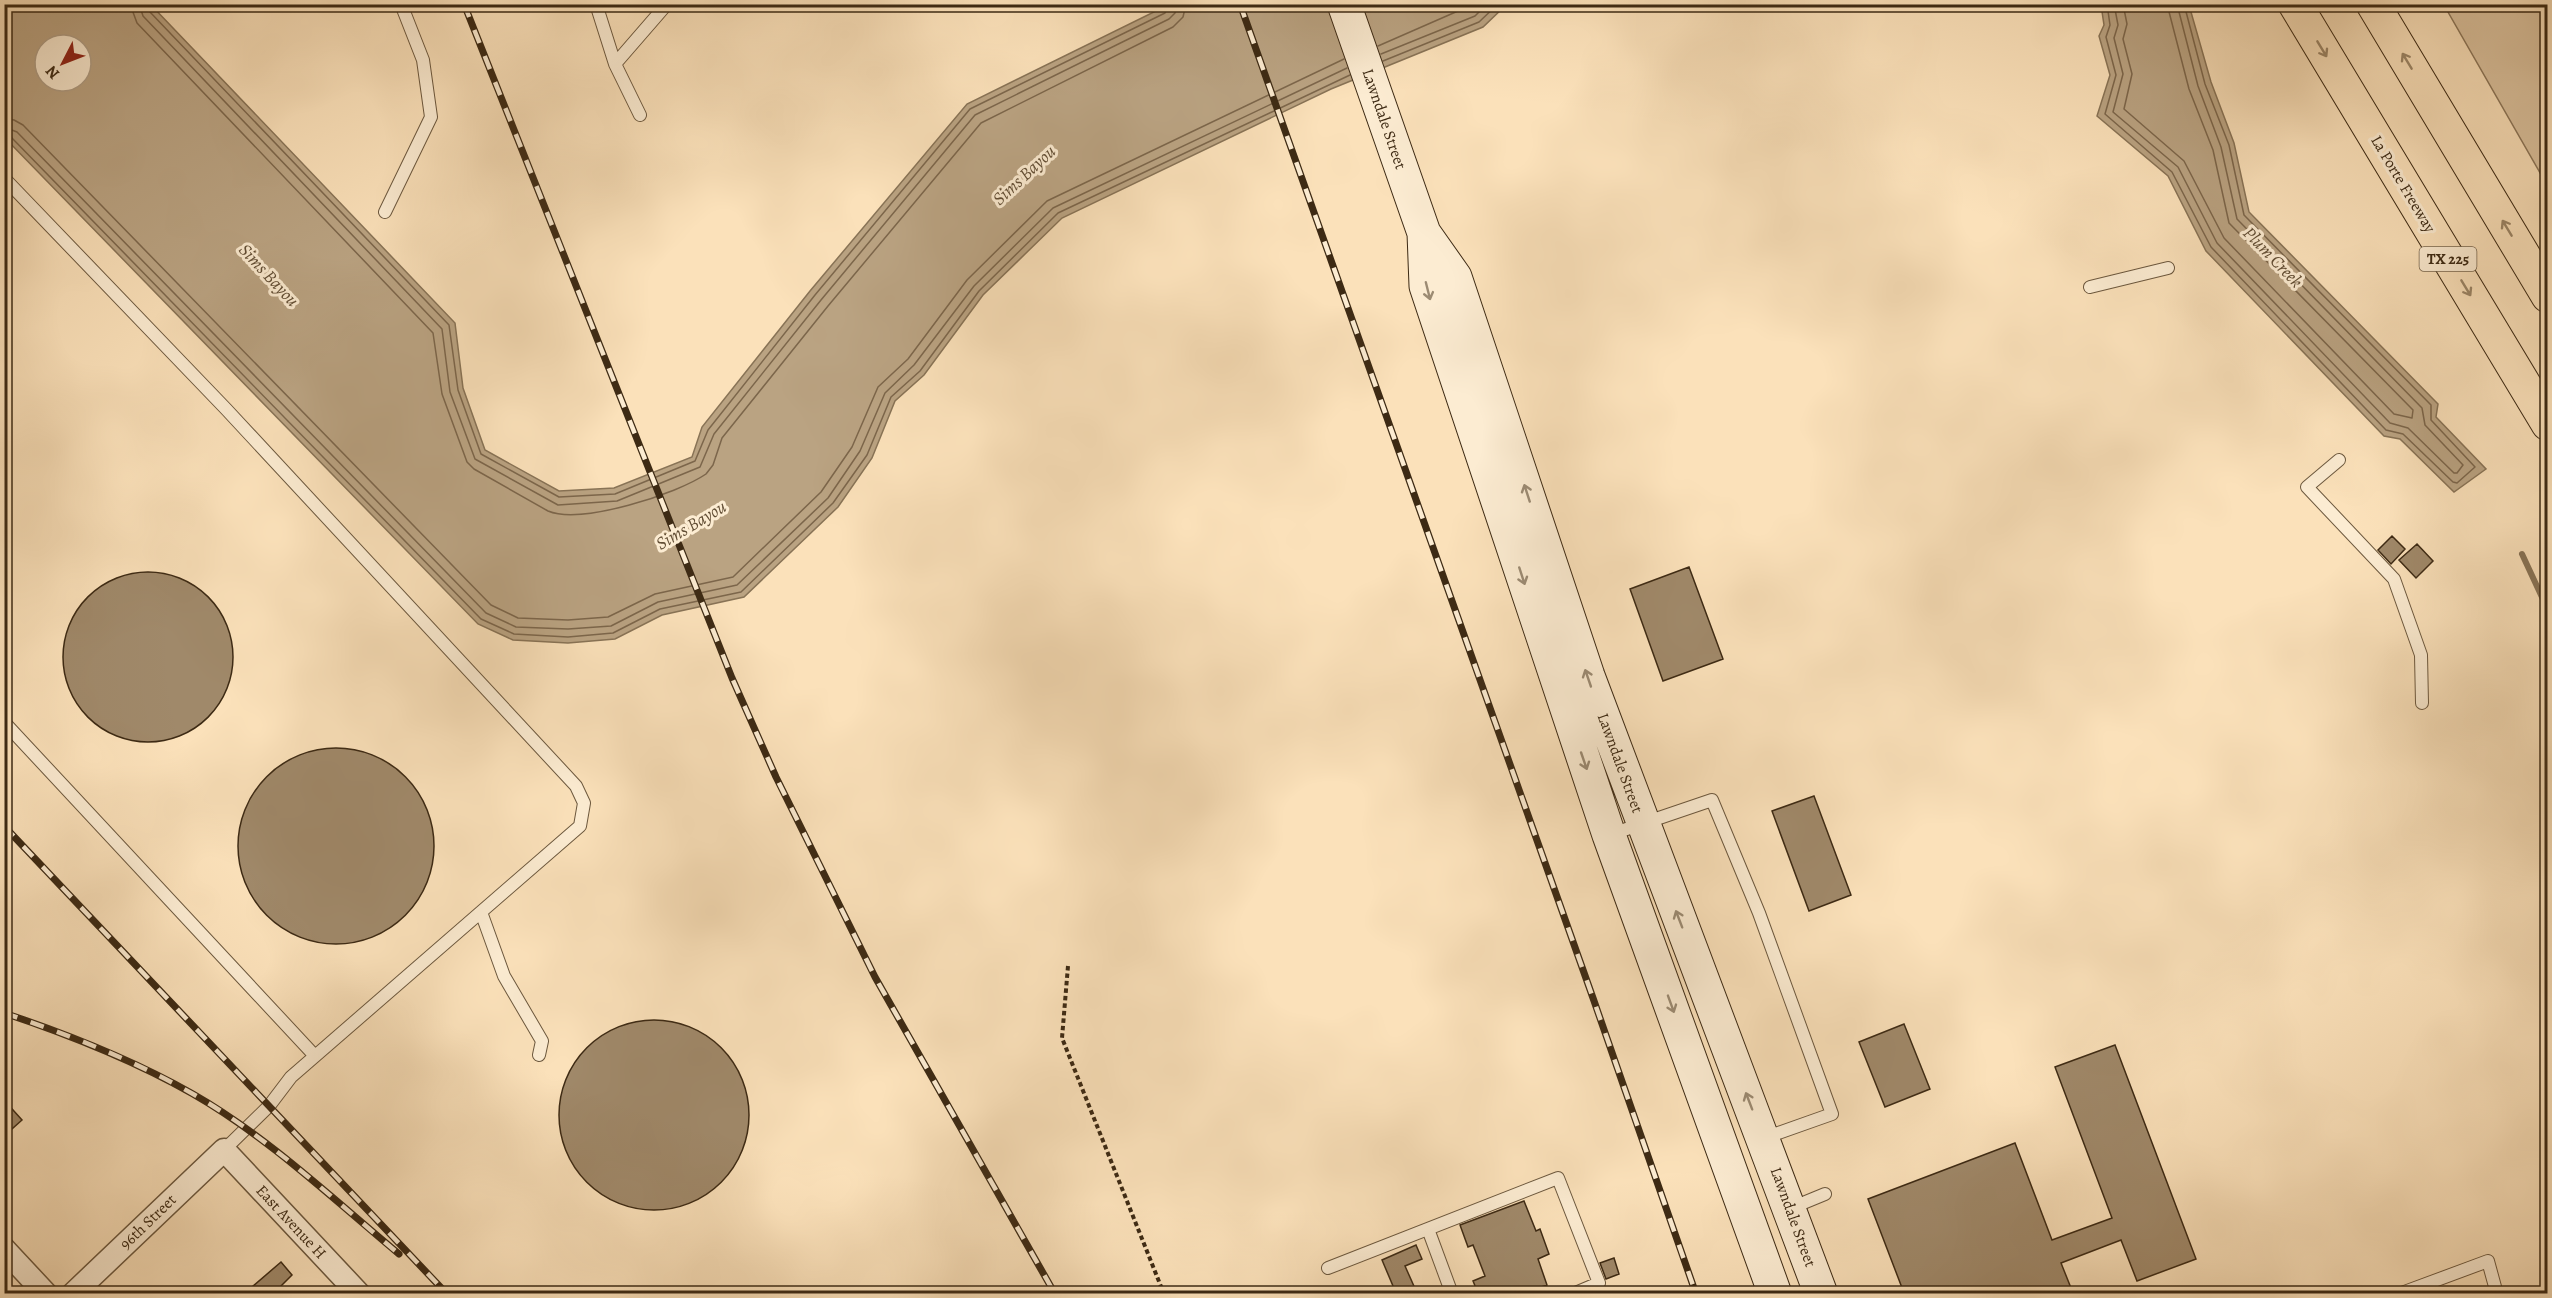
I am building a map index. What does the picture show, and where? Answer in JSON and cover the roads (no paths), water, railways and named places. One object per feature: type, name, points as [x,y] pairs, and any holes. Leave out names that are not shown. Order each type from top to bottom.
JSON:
[{"type":"highway","name":"La Porte Freeway","points":[[2295,4],[2547,424]]},
{"type":"highway","points":[[2373,4],[2547,296]]},
{"type":"main road","name":"Lawndale Street","points":[[1344,4],[1424,233],[1455,276],[1588,676],[1642,824],[1791,1208],[1821,1293]]},
{"type":"main road","name":"Lawndale Street","points":[[1424,233],[1426,286],[1610,835],[1775,1293]]},
{"type":"street","name":"96th Street","points":[[73,1293],[224,1150]]},
{"type":"street","name":"East Avenue H","points":[[224,1150],[359,1293]]},
{"type":"street","points":[[4,1249],[46,1293]]},
{"type":"lane","points":[[385,212],[431,117],[423,60],[401,4]]},
{"type":"lane","points":[[596,4],[615,64],[640,115]]},
{"type":"lane","points":[[615,64],[667,4]]},
{"type":"lane","points":[[4,178],[226,409],[576,786],[584,803],[580,826],[291,1077],[269,1106],[224,1150]]},
{"type":"lane","points":[[2090,287],[2168,268]]},
{"type":"lane","points":[[2339,460],[2307,487],[2394,579],[2421,655],[2422,703]]},
{"type":"lane","points":[[4,722],[315,1056]]},
{"type":"lane","points":[[1610,835],[1712,800],[1760,913],[1832,1114],[1763,1139]]},
{"type":"lane","points":[[481,912],[504,976],[542,1041],[539,1055]]},
{"type":"lane","points":[[1328,1268],[1558,1178],[1599,1283],[1573,1293]]},
{"type":"lane","points":[[1791,1208],[1825,1194]]},
{"type":"lane","points":[[1428,1229],[1452,1293]]},
{"type":"lane","points":[[2399,1293],[2488,1261],[2497,1293]]},
{"type":"water","name":"Sims Bayou","points":[[5,5],[151,5],[455,323],[463,388],[485,450],[559,491],[614,488],[692,457],[702,427],[810,291],[967,104],[1168,5],[1506,5],[1483,27],[1331,89],[1062,218],[983,295],[924,375],[895,401],[872,458],[838,507],[744,597],[662,615],[615,639],[568,643],[513,640],[478,624],[5,138]]},
{"type":"water","points":[[2101,5],[2189,5],[2211,82],[2234,143],[2249,212],[2438,404],[2436,417],[2486,469],[2454,492],[2400,439],[2384,436],[2206,251],[2168,176],[2097,116],[2110,75],[2099,36],[2104,25]]},
{"type":"waterway","name":"Plum Creek","points":[[2522,554],[2548,610]]},
{"type":"railway","points":[[464,4],[732,678],[776,777],[875,977],[1055,1294]]},
{"type":"railway","points":[[1240,4],[1696,1294]]},
{"type":"railway","points":[[4,826],[447,1294]]},
{"type":"railway","points":[[4,1013],[101,1049],[147,1070],[221,1111],[274,1149],[399,1254]]}]
